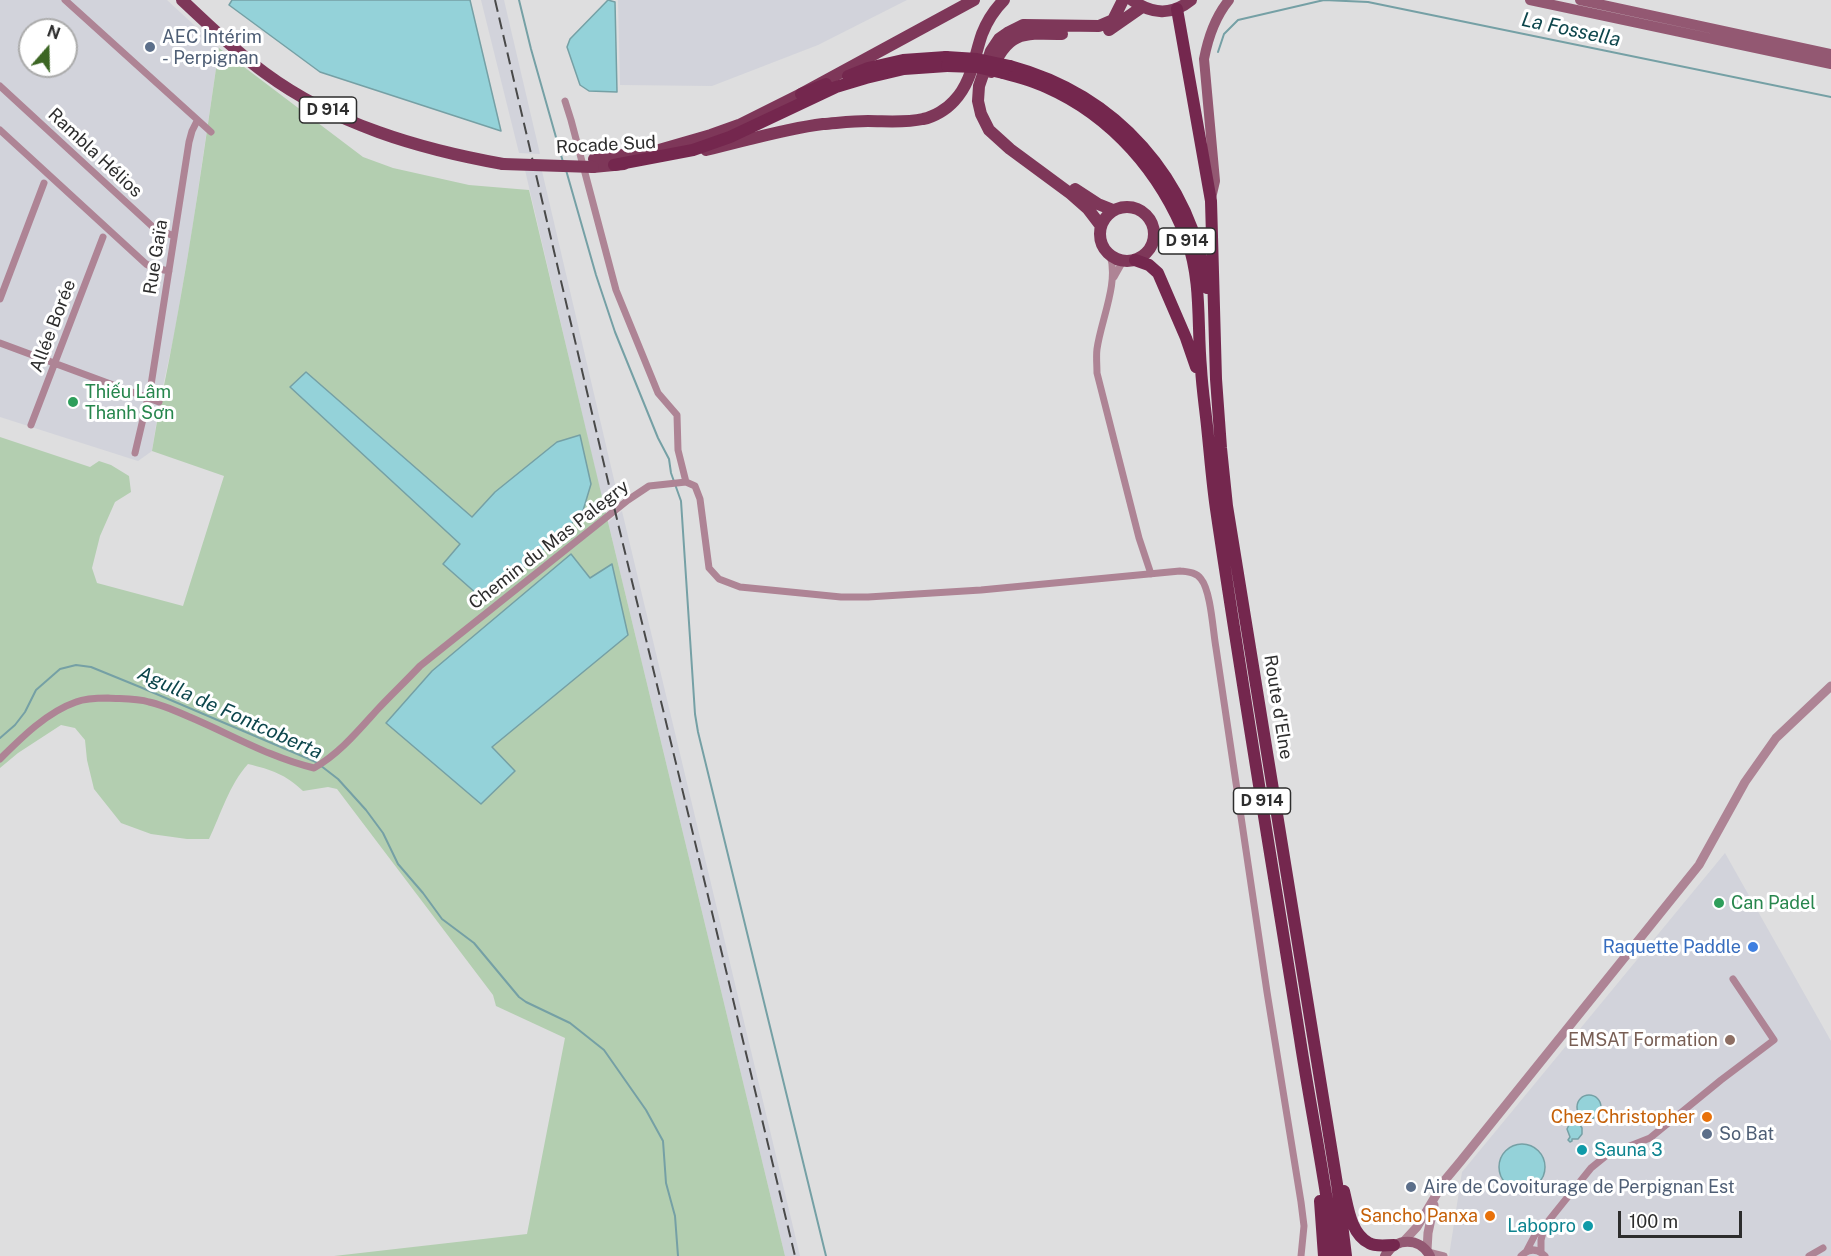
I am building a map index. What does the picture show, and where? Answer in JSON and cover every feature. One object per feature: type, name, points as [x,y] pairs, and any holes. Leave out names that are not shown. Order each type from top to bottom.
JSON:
[{"type":"highway","points":[[1177,9],[1211,201],[1215,340]]},
{"type":"highway","name":"D 914","points":[[801,94],[868,68],[903,60],[947,62],[1006,69],[1050,79],[1082,96],[1110,116],[1150,155],[1168,180],[1192,229],[1204,265],[1215,340]]},
{"type":"highway","name":"D 914","points":[[614,165],[693,150],[730,137],[836,87],[904,69],[947,62]]},
{"type":"highway","name":"D 914","points":[[1006,69],[1076,103],[1107,125],[1130,146],[1146,166],[1177,219],[1194,264],[1199,295],[1201,366],[1214,499]]},
{"type":"highway","points":[[1129,260],[1149,266],[1158,273],[1195,361],[1208,479],[1214,499]]},
{"type":"highway","name":"Route d'Elne","points":[[1215,340],[1221,448],[1227,506],[1291,897],[1346,1256]]},
{"type":"highway","name":"Route d'Elne","points":[[1214,499],[1335,1256]]},
{"type":"highway","points":[[1291,897],[1314,1003],[1344,1191],[1352,1221],[1358,1234],[1368,1243],[1377,1246],[1399,1243]]},
{"type":"highway","points":[[1311,1104],[1324,1256]]},
{"type":"main road","name":"Rocade Sud","points":[[182,0],[220,37],[264,72],[296,93],[326,110],[398,140],[439,151],[503,160],[614,165],[667,159],[822,124],[925,119],[953,103],[963,90],[983,32],[993,11],[1004,0]]},
{"type":"main road","name":"Rocade Sud","points":[[191,0],[226,33],[269,67],[328,104],[400,134],[503,160]]},
{"type":"main road","name":"Rocade Sud","points":[[592,163],[660,150],[739,124],[801,94],[974,0]]},
{"type":"main road","points":[[1101,226],[1088,209],[1071,194],[989,130],[981,114],[978,101],[979,86],[991,51],[999,39],[1009,32],[1023,25],[1099,26],[1113,20],[1123,0]]},
{"type":"main road","points":[[1113,210],[1098,204],[1073,188],[997,128],[987,106],[986,93],[994,65],[1001,51],[1012,40],[1024,34],[1096,34],[1112,29],[1137,3],[1159,12],[1177,9],[1191,0]]},
{"type":"main road","points":[[1211,201],[1215,181],[1204,59],[1219,12],[1229,0]]},
{"type":"main road","points":[[1530,0],[1831,64]]},
{"type":"main road","points":[[1580,0],[1831,54]]},
{"type":"main road","points":[[1132,207],[1141,211],[1151,223],[1154,236],[1149,249],[1141,257],[1129,260],[1110,255],[1103,247],[1101,226],[1113,210],[1132,207]]},
{"type":"main road","points":[[1385,1256],[1399,1243],[1413,1242],[1428,1253]]},
{"type":"street","points":[[65,0],[211,132]]},
{"type":"street","name":"Rambla Hélios","points":[[0,86],[154,228],[174,236]]},
{"type":"street","points":[[565,101],[572,120],[616,290],[658,393],[677,415],[678,450],[683,482],[695,486],[700,499],[709,568],[719,579],[740,587],[842,597],[981,590],[1180,571],[1196,574],[1202,580],[1207,594],[1301,1202],[1304,1226],[1301,1256]]},
{"type":"street","name":"Rue Gaïa","points":[[135,453],[148,398],[189,142],[197,121]]},
{"type":"street","points":[[0,130],[146,264],[169,271]]},
{"type":"street","points":[[0,299],[44,183]]},
{"type":"street","name":"Allée Borée","points":[[32,425],[104,237]]},
{"type":"street","points":[[1110,255],[1113,266],[1112,282],[1097,351],[1097,372],[1139,538],[1151,574]]},
{"type":"street","points":[[1112,282],[1129,260]]},
{"type":"street","points":[[0,343],[159,402]]},
{"type":"street","name":"Chemin du Mas Palegry","points":[[0,759],[57,711],[77,701],[100,698],[149,702],[180,713],[257,749],[314,768],[325,762],[353,736],[420,666],[628,500],[649,486],[683,482]]},
{"type":"street","points":[[1399,1243],[1417,1227],[1460,1162],[1698,865],[1745,782],[1776,738],[1831,686]]},
{"type":"street","points":[[1523,1254],[1537,1231],[1546,1224],[1591,1168],[1607,1155],[1650,1138],[1774,1040],[1733,979]]},
{"type":"street","points":[[1438,1192],[1431,1213],[1428,1253],[1444,1256]]},
{"type":"street","points":[[1523,1254],[1533,1250],[1543,1254],[1541,1240],[1546,1224]]},
{"type":"street","points":[[1809,1256],[1823,1248]]},
{"type":"shaded area","points":[[0,0],[167,0],[219,48],[192,231],[152,451],[138,461],[0,417]]},
{"type":"shaded area","points":[[481,0],[504,0],[540,154],[519,153]]},
{"type":"shaded area","points":[[618,0],[907,0],[818,45],[712,86],[620,85]]},
{"type":"shaded area","points":[[525,170],[542,171],[619,501],[605,512]]},
{"type":"shaded area","points":[[622,511],[800,1256],[785,1256],[608,522]]},
{"type":"shaded area","points":[[1725,853],[1831,1041],[1831,1256],[1449,1256],[1462,1172]]},
{"type":"green space","points":[[219,48],[363,157],[393,168],[469,185],[529,190],[785,1256],[334,1256],[527,1234],[565,1038],[496,1006],[493,995],[337,789],[328,787],[303,791],[278,773],[248,764],[230,790],[209,839],[187,839],[151,834],[121,823],[94,789],[85,740],[75,728],[61,725],[18,753],[0,768],[0,437],[90,467],[99,461],[129,476],[131,492],[115,502],[100,536],[92,568],[97,583],[183,606],[224,476],[152,451],[187,263]]},
{"type":"water","points":[[232,0],[470,0],[501,131],[320,72],[229,5]]},
{"type":"water","points":[[608,0],[615,2],[617,92],[589,91],[580,85],[567,47],[570,39]]},
{"type":"water","points":[[306,372],[472,517],[495,492],[557,442],[580,435],[591,484],[582,514],[486,602],[443,564],[460,544],[290,387]]},
{"type":"water","points":[[571,554],[590,578],[612,564],[628,635],[492,747],[515,771],[481,804],[386,723],[432,671]]},
{"type":"water","points":[[1589,1095],[1594,1096],[1600,1102],[1600,1112],[1594,1118],[1589,1119],[1584,1118],[1578,1112],[1577,1107],[1578,1102],[1584,1096]]},
{"type":"water","points":[[1576,1119],[1582,1128],[1582,1134],[1578,1139],[1572,1139],[1570,1142],[1567,1129],[1569,1125],[1575,1123]]},
{"type":"water","points":[[1522,1144],[1538,1151],[1545,1167],[1538,1183],[1522,1190],[1506,1183],[1499,1167],[1506,1151]]},
{"type":"waterway","points":[[519,0],[563,162]]},
{"type":"waterway","name":"La Fossella","points":[[1218,52],[1224,34],[1238,20],[1324,0],[1368,2],[1831,97]]},
{"type":"waterway","points":[[566,170],[615,332],[658,438],[669,459],[671,473],[681,501],[698,732],[826,1256]]},
{"type":"waterway","name":"Agulla de Fontcoberta","points":[[0,738],[15,725],[25,712],[36,690],[60,669],[76,665],[91,667],[316,762],[338,779],[366,810],[383,833],[398,864],[442,919],[474,943],[519,997],[570,1023],[604,1050],[646,1110],[663,1141],[666,1183],[675,1216],[678,1256]]},
{"type":"railway","points":[[495,0],[615,511],[795,1256]]},
{"type":"place","name":"AEC Intérim - Perpignan","points":[[150,47]]},
{"type":"place","name":"Thiếu Lâm Thanh Sơn","points":[[73,402]]},
{"type":"place","name":"Can Padel","points":[[1719,903]]},
{"type":"place","name":"Raquette Paddle","points":[[1753,947]]},
{"type":"place","name":"EMSAT Formation","points":[[1730,1040]]},
{"type":"place","name":"Chez Christopher","points":[[1707,1117]]},
{"type":"place","name":"So Bat","points":[[1707,1134]]},
{"type":"place","name":"Sauna 3","points":[[1582,1150]]},
{"type":"place","name":"Aire de Covoiturage de Perpignan Est","points":[[1411,1187]]},
{"type":"place","name":"Sancho Panxa","points":[[1490,1216]]},
{"type":"place","name":"Labopro","points":[[1588,1226]]}]
